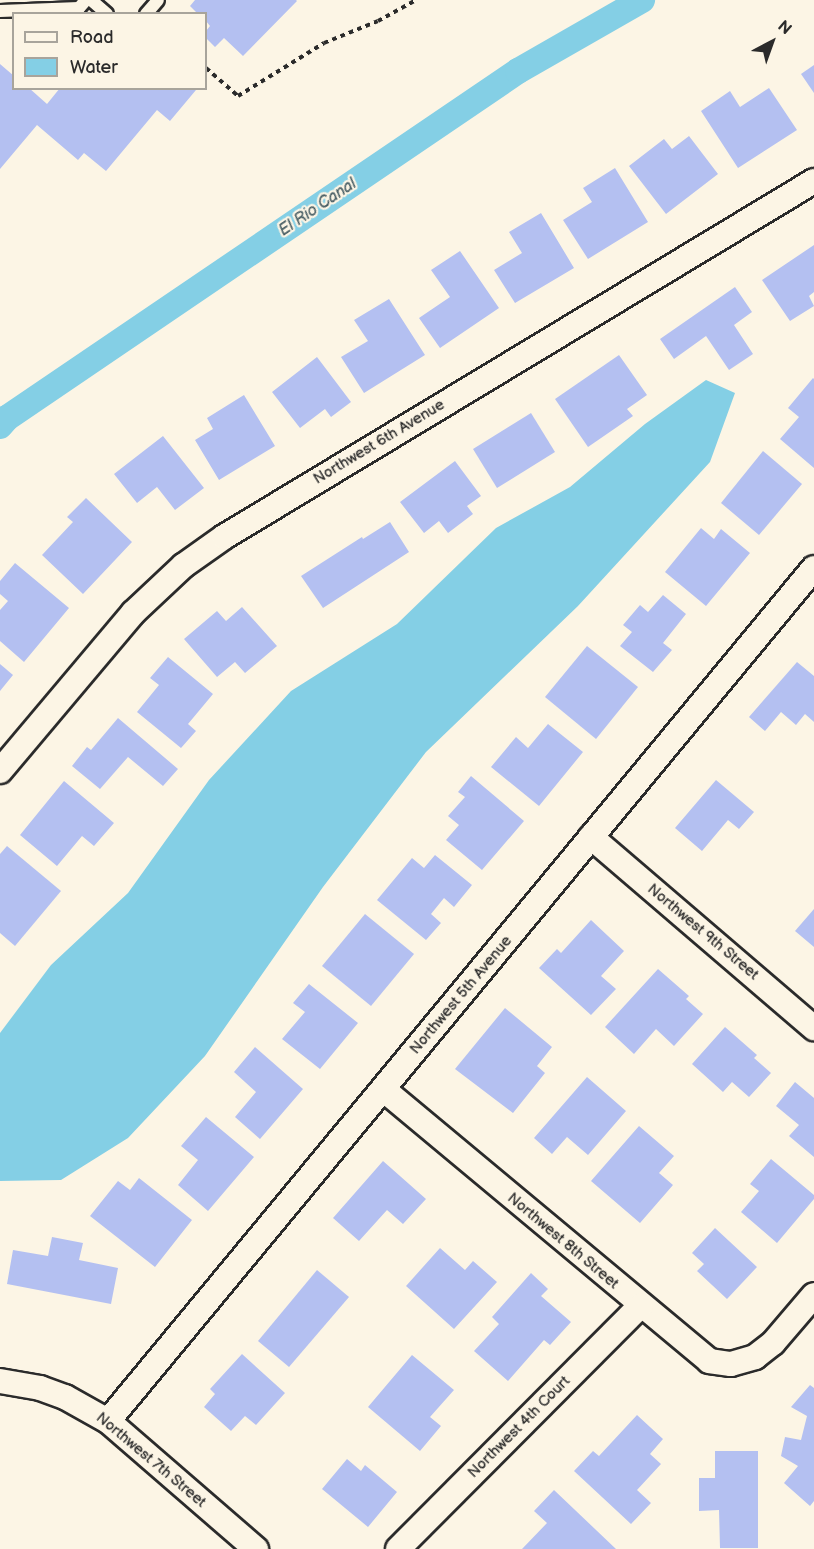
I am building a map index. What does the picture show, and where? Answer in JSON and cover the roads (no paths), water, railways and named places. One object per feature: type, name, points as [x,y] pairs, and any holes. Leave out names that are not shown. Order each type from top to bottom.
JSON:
[{"type":"street","name":"Northwest 6th Avenue","points":[[0,771],[133,613],[183,566],[215,543],[814,181]]},
{"type":"street","name":"Northwest 5th Avenue","points":[[108,1421],[591,837],[809,584]]},
{"type":"street","name":"Northwest 9th Street","points":[[591,837],[814,1028]]},
{"type":"street","name":"Northwest 8th Street","points":[[383,1089],[708,1361],[731,1364],[755,1357],[773,1343],[814,1295]]},
{"type":"street","name":"Northwest 4th Court","points":[[398,1549],[640,1306]]},
{"type":"street","name":"Northwest 7th Street","points":[[0,1381],[31,1386],[57,1394],[108,1421],[256,1549]]},
{"type":"lane","points":[[0,11],[79,8],[86,0]]},
{"type":"lane","points":[[91,0],[105,12]]},
{"type":"lane","points":[[148,12],[158,0]]},
{"type":"water","points":[[706,380],[735,393],[710,462],[578,606],[426,752],[323,887],[205,1056],[128,1138],[61,1180],[0,1181],[0,1033],[51,965],[128,893],[209,780],[291,691],[397,624],[496,528],[570,487],[645,424]]},
{"type":"waterway","name":"El Rio Canal","points":[[0,426],[7,418],[518,71],[642,0]]}]
